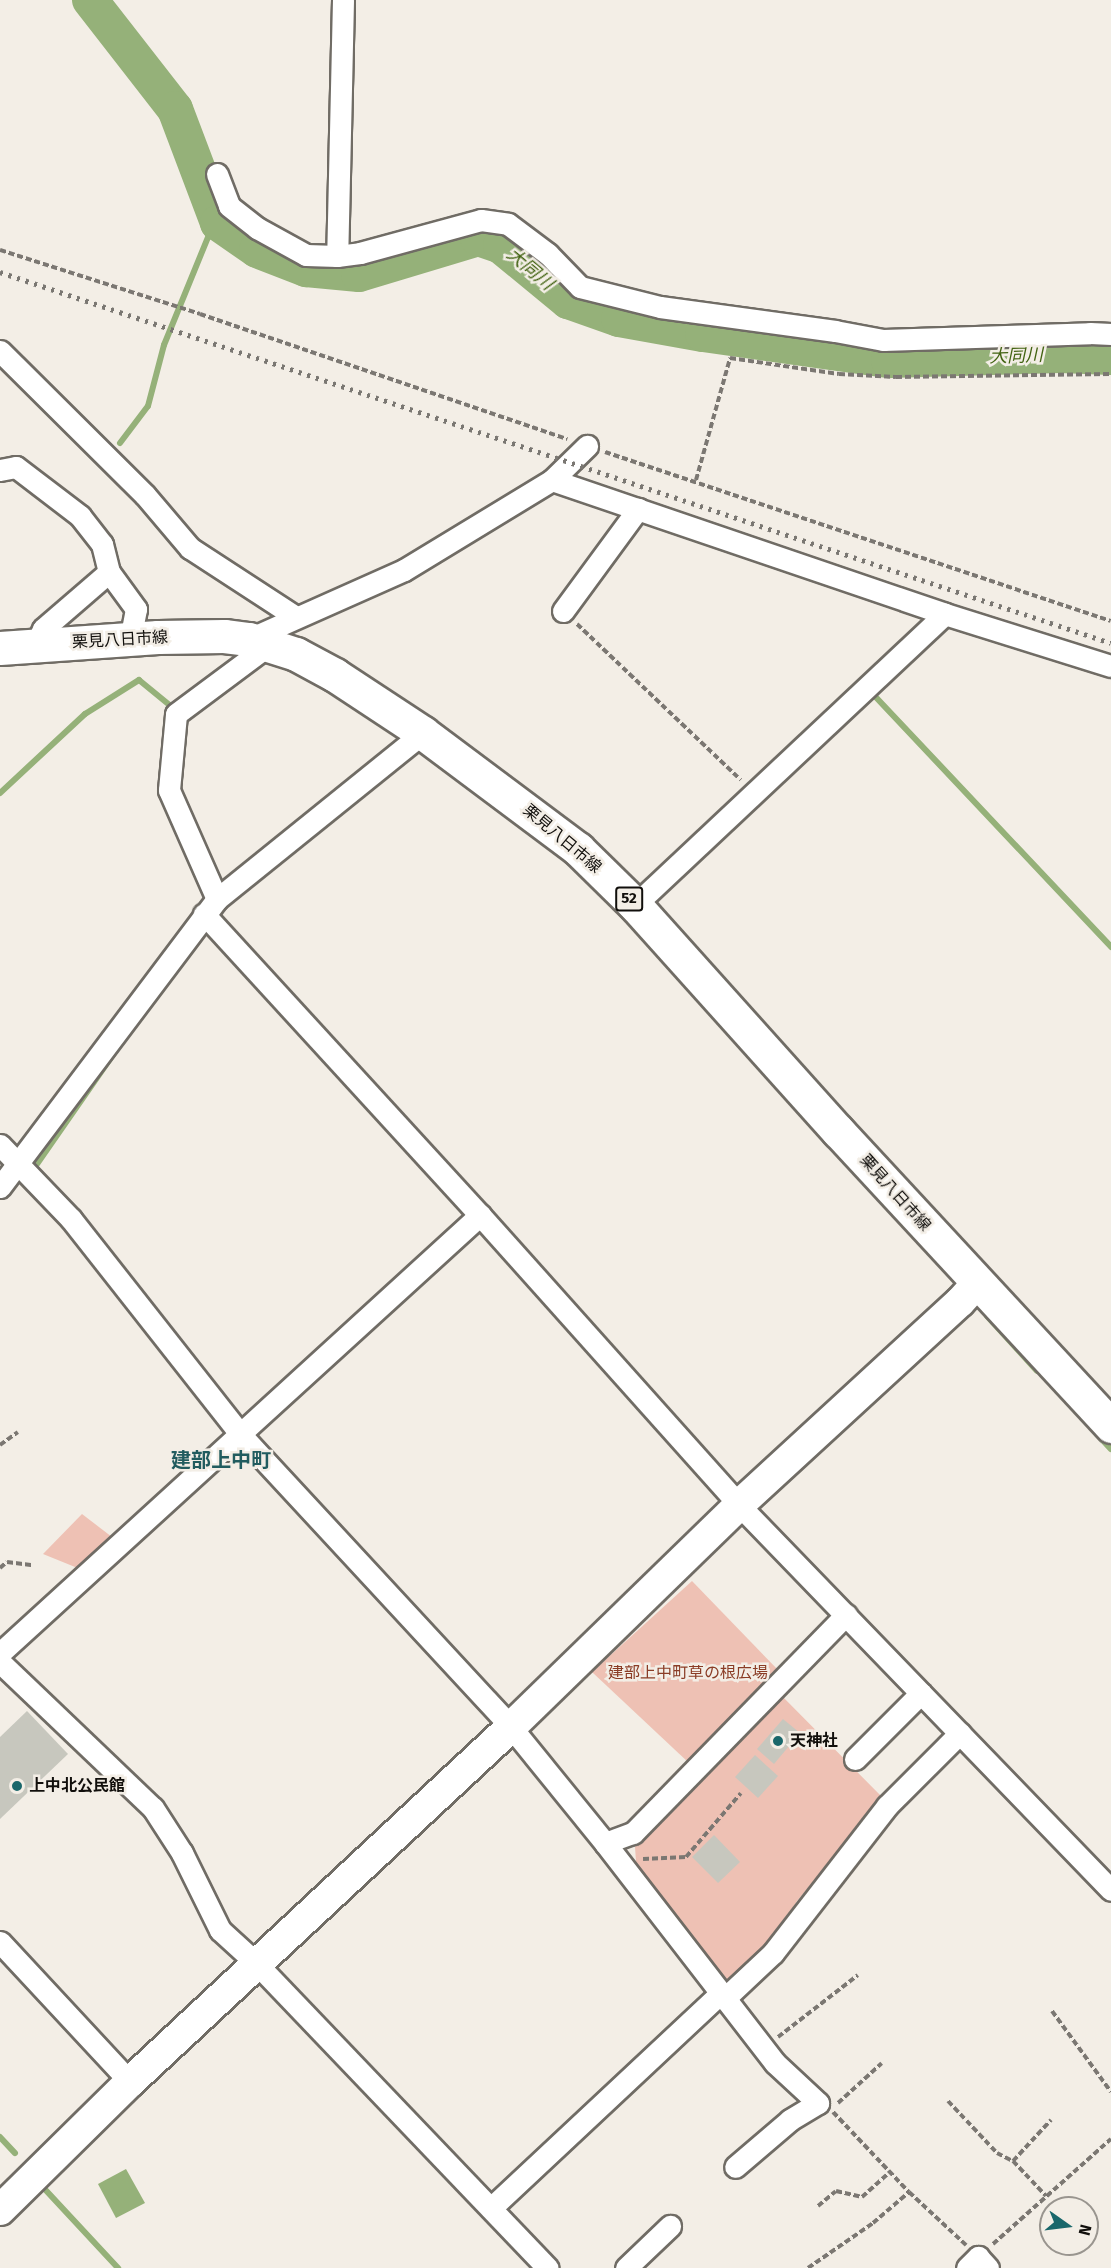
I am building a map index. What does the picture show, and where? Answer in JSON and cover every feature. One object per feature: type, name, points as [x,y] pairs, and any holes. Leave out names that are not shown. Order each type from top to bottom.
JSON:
[{"type":"main road","name":"栗見八日市線","points":[[0,648],[224,636],[260,641],[296,654],[335,675],[423,733],[578,849],[635,905],[977,1283],[1111,1426]]},
{"type":"street","points":[[337,256],[343,0]]},
{"type":"street","points":[[217,174],[229,206],[257,228],[306,255],[337,256],[360,253],[481,220],[508,224],[548,254],[580,287],[660,307],[835,331],[883,340],[1111,334]]},
{"type":"street","points":[[0,351],[145,495],[190,548],[296,617]]},
{"type":"street","points":[[587,446],[552,480],[404,570],[296,617],[260,641],[176,714],[169,790],[210,907],[480,1215],[739,1505],[1111,1890]]},
{"type":"street","points":[[0,470],[16,466],[80,516],[102,544],[109,572],[136,609],[130,640]]},
{"type":"street","points":[[552,480],[945,614],[1111,666]]},
{"type":"street","points":[[563,611],[638,509]]},
{"type":"street","points":[[34,645],[43,629],[109,572]]},
{"type":"street","points":[[635,905],[945,614]]},
{"type":"street","points":[[0,1187],[210,907],[423,733]]},
{"type":"street","points":[[0,1145],[71,1219],[240,1434],[511,1727],[605,1843],[775,2063],[825,2106],[790,2120],[735,2167]]},
{"type":"street","points":[[0,1653],[480,1215]]},
{"type":"street","points":[[0,2210],[130,2082],[511,1727],[739,1505],[960,1302],[977,1283]]},
{"type":"street","points":[[605,1843],[633,1833],[846,1615]]},
{"type":"street","points":[[0,1662],[153,1808],[182,1853],[220,1930],[256,1964],[547,2268]]},
{"type":"street","points":[[855,1759],[921,1693]]},
{"type":"street","points":[[491,2208],[773,1953],[887,1806],[960,1733]]},
{"type":"street","points":[[0,1942],[130,2082]]},
{"type":"street","points":[[626,2268],[670,2226]]},
{"type":"path","points":[[0,250],[200,314],[1111,621]]},
{"type":"path","points":[[696,481],[730,358],[838,374],[896,377],[1111,374]]},
{"type":"path","points":[[563,611],[754,792]]},
{"type":"path","points":[[0,1445],[18,1432]]},
{"type":"path","points":[[0,1568],[7,1562],[33,1565]]},
{"type":"path","points":[[618,1860],[686,1857],[741,1792]]},
{"type":"path","points":[[763,2049],[858,1975]]},
{"type":"path","points":[[1052,2011],[1111,2092]]},
{"type":"path","points":[[882,2063],[825,2106],[891,2171],[978,2264],[1039,2204]]},
{"type":"path","points":[[948,2101],[997,2153],[1013,2161],[1047,2196],[1111,2139]]},
{"type":"path","points":[[1013,2161],[1051,2120]]},
{"type":"path","points":[[818,2206],[836,2191],[862,2197],[891,2171]]},
{"type":"path","points":[[808,2268],[873,2223],[909,2192]]},
{"type":"green space","points":[[82,1514],[112,1537],[80,1569],[43,1554]]},
{"type":"green space","name":"建部上中町草の根広場","points":[[692,1581],[780,1672],[689,1763],[592,1672]]},
{"type":"green space","points":[[778,1692],[883,1798],[797,1901],[769,1948],[725,1988],[637,1876],[635,1847],[648,1827]]},
{"type":"shaded area","points":[[126,2169],[145,2203],[116,2218],[98,2184]]},
{"type":"building","name":"上中北公民館","points":[[27,1711],[68,1754],[0,1819],[0,1737]]},
{"type":"building","name":"天神社","points":[[783,1719],[800,1733],[774,1764],[757,1749]]},
{"type":"building","points":[[755,1755],[778,1776],[758,1798],[735,1777]]},
{"type":"building","points":[[714,1835],[740,1862],[718,1883],[692,1857]]},
{"type":"waterway","name":"大同川","points":[[90,0],[175,109],[218,223],[257,250],[306,269],[359,274],[478,238],[501,246],[568,301],[619,319],[703,334],[889,360],[1060,355],[1111,357]]},
{"type":"waterway","points":[[120,443],[148,406],[164,345],[209,235],[218,223]]},
{"type":"waterway","points":[[0,793],[85,714],[139,680],[172,707]]},
{"type":"waterway","points":[[870,691],[1111,947]]},
{"type":"waterway","points":[[37,1164],[117,1049]]},
{"type":"waterway","points":[[987,1316],[1037,1371]]},
{"type":"waterway","points":[[1096,1433],[1111,1449]]},
{"type":"waterway","points":[[0,2137],[15,2153]]},
{"type":"waterway","points":[[40,2184],[118,2268]]},
{"type":"railway","points":[[0,272],[1111,643]]},
{"type":"place","name":"天神社","points":[[778,1741]]},
{"type":"place","name":"上中北公民館","points":[[17,1786]]},
{"type":"district","name":"建部上中町","points":[[221,1460]]}]
